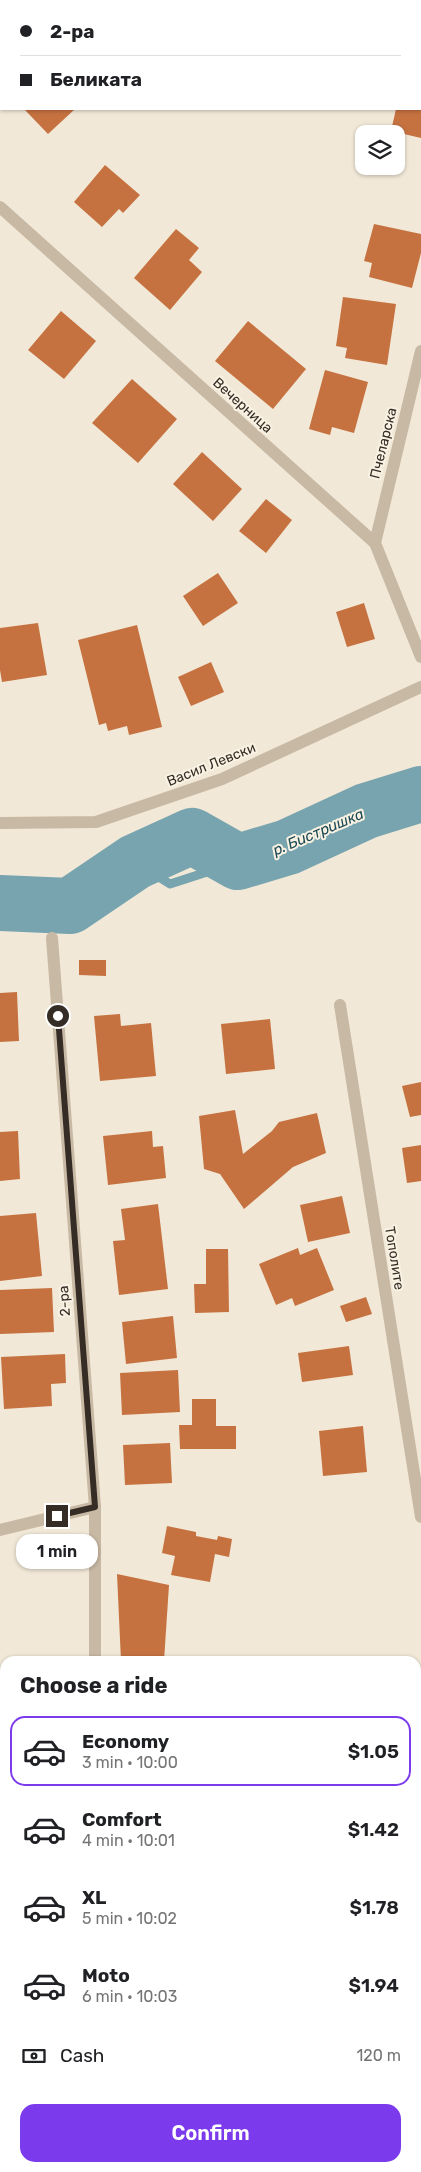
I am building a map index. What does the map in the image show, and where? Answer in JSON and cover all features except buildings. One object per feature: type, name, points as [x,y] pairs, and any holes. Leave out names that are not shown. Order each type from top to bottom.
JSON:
[{"type":"street","name":"Вечерница","points":[[0,207],[375,543],[421,657]]},
{"type":"street","name":"Пчеларска","points":[[375,543],[421,351]]},
{"type":"street","name":"Васил Левски","points":[[0,823],[96,822],[222,779],[421,687]]},
{"type":"street","name":"2-ра","points":[[52,938],[95,1507],[95,1656]]},
{"type":"street","name":"Тополите","points":[[340,1005],[421,1516]]},
{"type":"street","points":[[0,1530],[95,1507]]},
{"type":"waterway","name":"р. Бистришка","points":[[0,903],[70,906],[135,862],[192,836],[238,862],[288,847],[366,811],[421,794]]},
{"type":"waterway","points":[[135,862],[170,884],[238,862]]},
{"type":"route","points":[[57,1516],[95,1507],[58,1016]]}]
